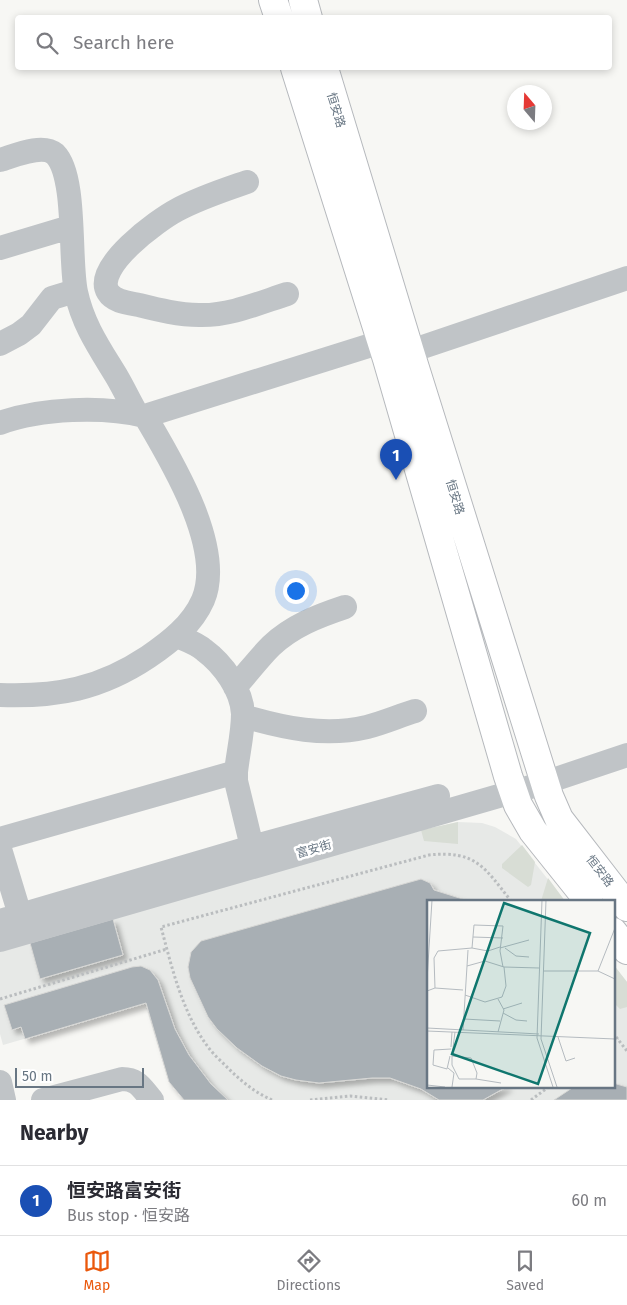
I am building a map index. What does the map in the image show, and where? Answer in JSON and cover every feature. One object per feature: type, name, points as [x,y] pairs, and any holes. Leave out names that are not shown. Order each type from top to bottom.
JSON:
[{"type":"main road","points":[[273,0],[278,15]]},
{"type":"main road","points":[[303,0],[307,15]]},
{"type":"main road","name":"恒安路","points":[[296,70],[542,776],[559,818],[627,906]]},
{"type":"main road","name":"恒安路","points":[[324,70],[393,351],[511,784],[518,805],[534,831],[588,900]]},
{"type":"main road","points":[[614,933],[627,950]]},
{"type":"street","points":[[0,160],[35,150],[43,150],[54,154],[61,164],[69,193],[76,294],[82,318],[185,487],[201,529],[205,549],[207,583],[204,598],[198,610],[176,636],[141,661],[102,682],[50,694],[0,695]]},
{"type":"street","points":[[248,182],[192,202],[158,222],[135,240],[114,262],[108,273],[106,287],[109,293],[120,301],[179,314],[200,315],[220,314],[288,294]]},
{"type":"street","points":[[0,248],[70,227]]},
{"type":"street","points":[[0,423],[25,415],[65,411],[117,411],[141,415],[393,351],[627,278]]},
{"type":"street","points":[[0,344],[31,325],[52,298],[106,287]]},
{"type":"street","points":[[235,687],[271,646],[284,636],[309,620],[346,607]]},
{"type":"street","points":[[176,636],[198,645],[212,656],[225,671],[235,687],[241,702],[243,716],[236,772],[238,792],[252,847]]},
{"type":"street","points":[[243,716],[299,730],[338,732],[369,727],[415,710]]},
{"type":"street","name":"富安街","points":[[542,776],[627,750]]},
{"type":"street","name":"富安街","points":[[10,918],[252,847],[627,756]]},
{"type":"street","points":[[0,839],[236,772]]},
{"type":"street","name":"富安街","points":[[0,940],[511,784]]},
{"type":"street","points":[[0,849],[10,918]]},
{"type":"street","points":[[43,1100],[122,1079],[135,1080],[152,1100]]},
{"type":"street","points":[[0,1082],[4,1100]]},
{"type":"path","points":[[272,1100],[251,1088],[234,1075],[209,1048],[188,1013],[161,927],[429,855],[444,853],[462,855],[477,862],[510,900]]},
{"type":"path","points":[[0,999],[167,949]]},
{"type":"path","points":[[614,1033],[627,1051]]},
{"type":"path","points":[[614,1040],[618,1038]]},
{"type":"path","points":[[531,1100],[547,1088]]},
{"type":"path","points":[[310,1100],[350,1096],[389,1100]]},
{"type":"shaded area","points":[[458,822],[482,823],[495,827],[516,839],[564,900],[427,900],[427,1088],[614,1088],[614,965],[627,982],[627,1100],[184,1100],[169,1082],[145,1004],[3,1045],[0,1034],[0,947],[271,867]]},
{"type":"shaded area","points":[[458,822],[458,844],[424,841],[421,830]]},
{"type":"shaded area","points":[[522,845],[535,862],[531,885],[528,887],[502,868],[502,864]]},
{"type":"shaded area","points":[[548,878],[564,900],[541,900]]},
{"type":"shaded area","points":[[614,965],[627,982],[627,1007],[620,1009],[614,1003]]},
{"type":"building","points":[[421,879],[430,883],[434,890],[466,900],[427,900],[427,1088],[504,1088],[483,1100],[439,1100],[421,1089],[390,1078],[319,1083],[281,1076],[262,1066],[237,1048],[217,1029],[208,1017],[190,978],[188,967],[191,952],[201,941]]},
{"type":"building","points":[[113,919],[123,955],[40,979],[30,943]]},
{"type":"building","points":[[141,966],[150,970],[158,980],[175,1029],[189,1055],[211,1084],[228,1100],[184,1100],[169,1082],[146,1003],[25,1039],[21,1027],[12,1030],[4,1005],[132,967]]},
{"type":"building","points":[[614,1083],[627,1087],[627,1100],[554,1100],[572,1088],[614,1088]]},
{"type":"place","name":"恒安路富安街","points":[[396,480]]}]
